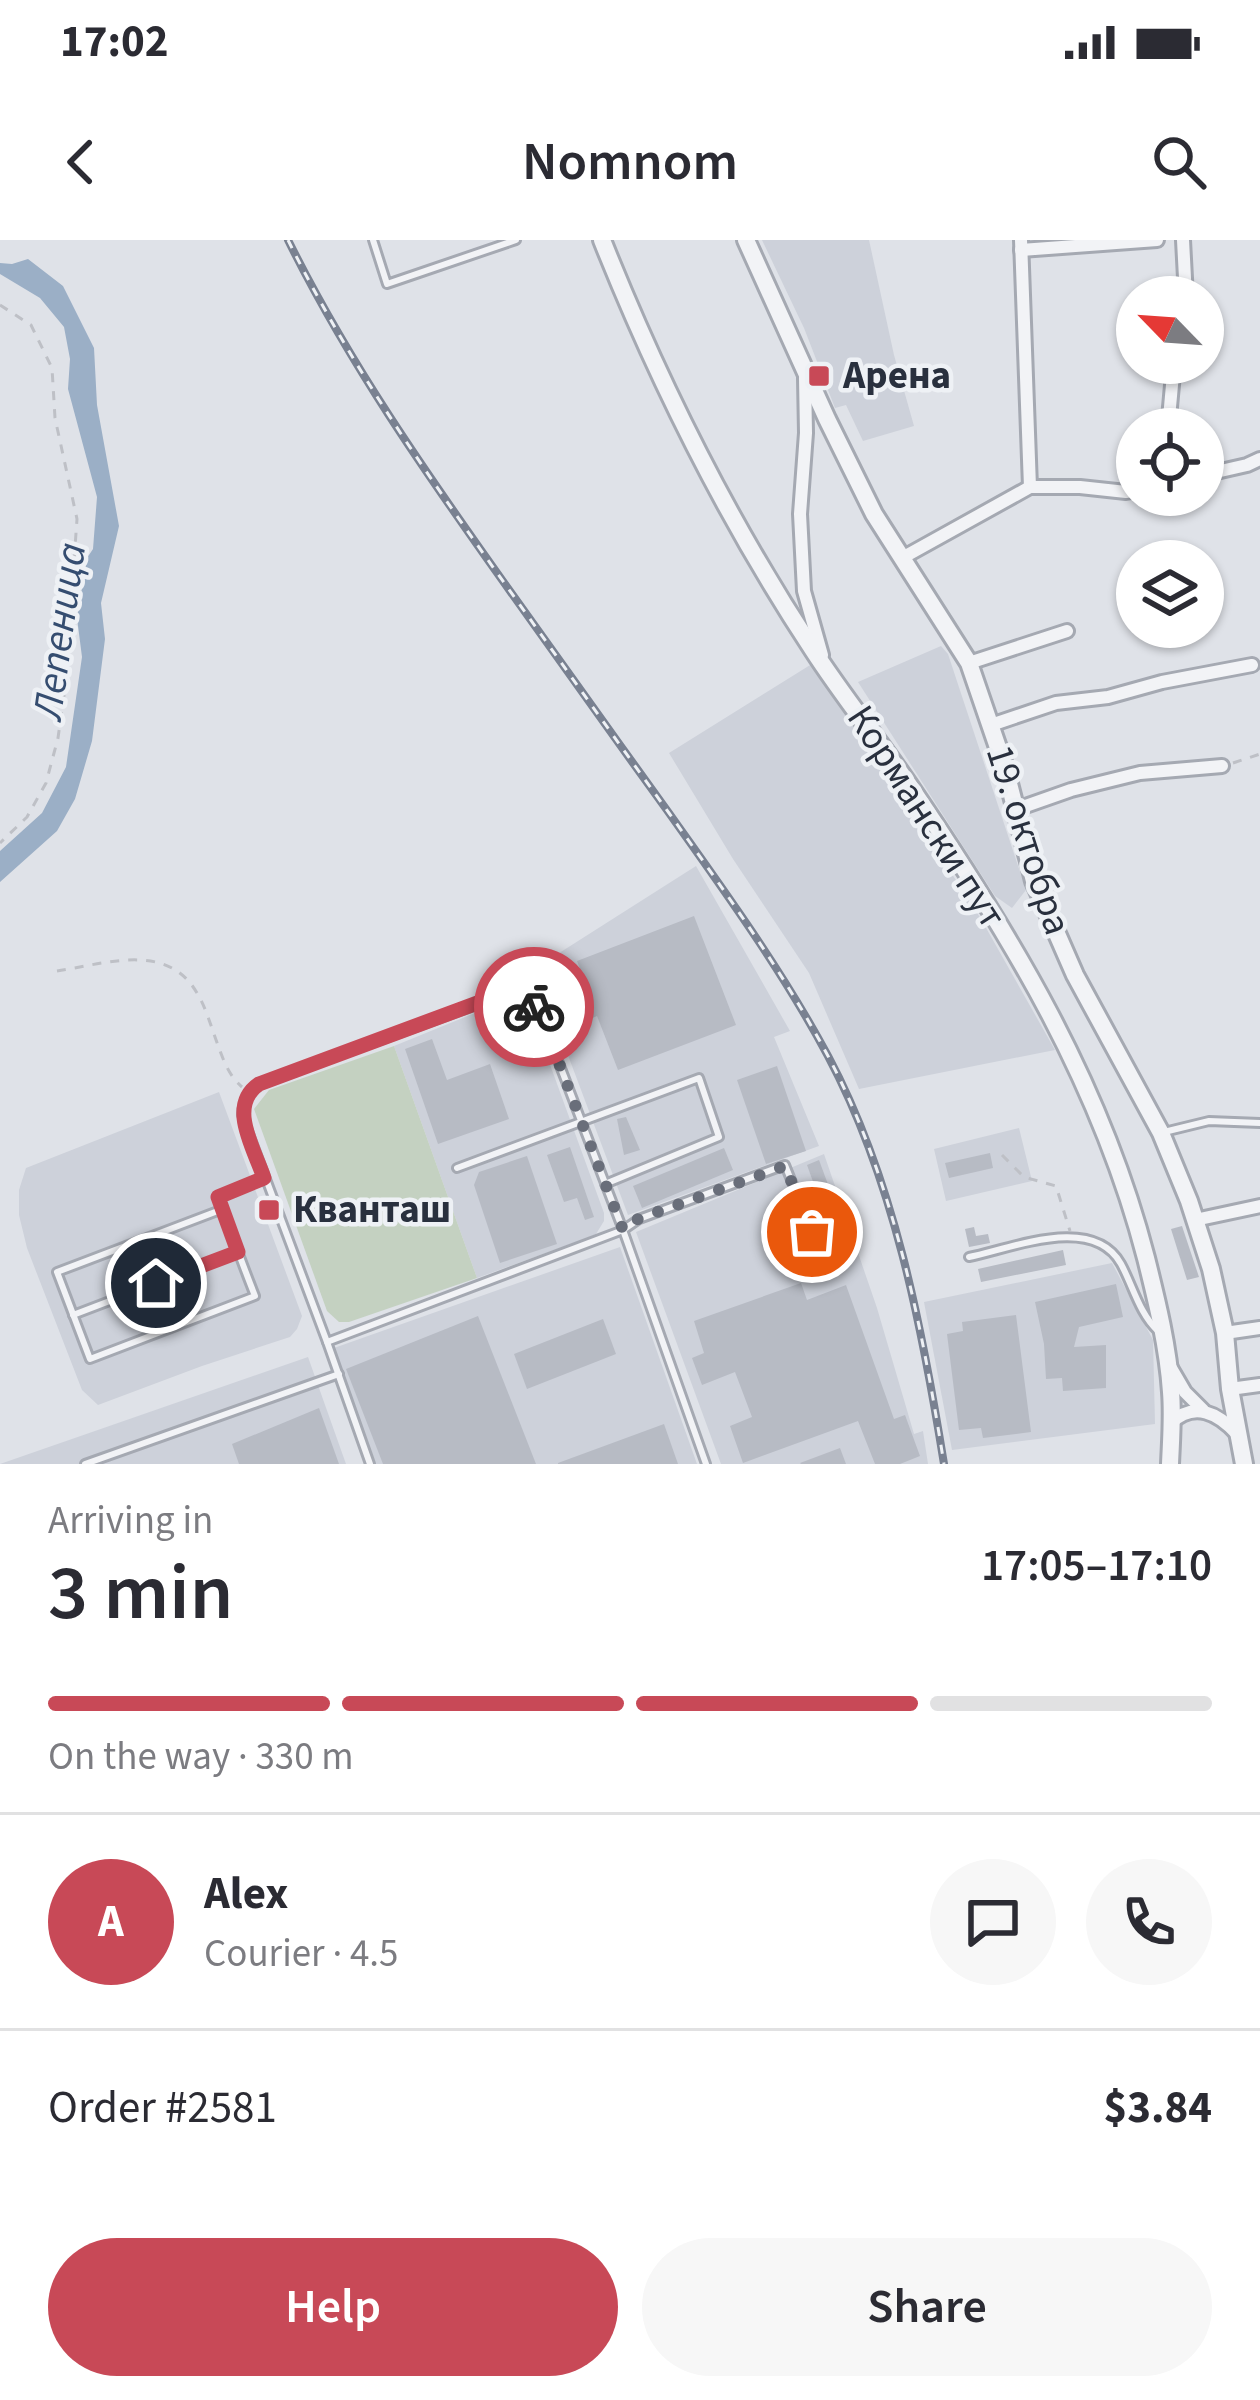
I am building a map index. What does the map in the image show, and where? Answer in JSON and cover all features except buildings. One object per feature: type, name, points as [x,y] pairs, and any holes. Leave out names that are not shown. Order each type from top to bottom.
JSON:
[{"type":"street","name":"Кормански пут","points":[[602,240],[638,331],[706,470],[825,668],[913,792],[1063,1036],[1133,1209],[1167,1361],[1170,1464]]},
{"type":"street","name":"19. октобра","points":[[746,240],[874,514],[969,663],[1005,768],[1034,881],[1075,975],[1161,1133],[1211,1269],[1244,1464]]},
{"type":"street","points":[[1030,487],[1021,245],[1156,240]]},
{"type":"street","points":[[1183,240],[1185,276]]},
{"type":"street","points":[[805,369],[800,514],[804,591],[825,668]]},
{"type":"street","points":[[1224,470],[1260,459]]},
{"type":"street","points":[[902,558],[1030,487],[1116,491]]},
{"type":"street","points":[[969,663],[1067,631]]},
{"type":"street","points":[[991,725],[1056,703],[1108,697],[1252,665]]},
{"type":"street","points":[[1014,810],[1140,773],[1222,766]]},
{"type":"street","points":[[1196,1220],[1260,1206]]},
{"type":"street","points":[[1225,1333],[1260,1328]]},
{"type":"street","points":[[1167,1361],[1185,1392],[1238,1435]]},
{"type":"street","points":[[1172,1424],[1180,1415],[1226,1411],[1231,1395],[1260,1384]]},
{"type":"lane","points":[[373,240],[387,284],[516,240]]},
{"type":"lane","points":[[370,1464],[264,1178],[242,1115],[243,1102],[259,1084],[488,999],[513,996],[539,1011],[706,1464]]},
{"type":"lane","points":[[457,1168],[700,1078],[719,1137],[605,1184]]},
{"type":"lane","points":[[1161,1133],[1209,1121],[1260,1123]]},
{"type":"lane","points":[[328,1342],[785,1166],[812,1232],[810,1258]]},
{"type":"lane","points":[[223,1209],[57,1272],[90,1359],[255,1296],[238,1252],[223,1209],[218,1197],[264,1178]]},
{"type":"lane","points":[[969,1258],[1065,1236],[1094,1240],[1112,1250],[1153,1328],[1163,1334]]},
{"type":"lane","points":[[73,1315],[238,1252]]},
{"type":"lane","points":[[85,1464],[339,1374]]},
{"type":"path","points":[[0,304],[31,325],[52,368],[55,418],[77,519],[58,738],[46,782],[27,817],[0,843]]},
{"type":"path","points":[[1222,766],[1260,754]]},
{"type":"path","points":[[57,971],[154,959],[170,964],[197,993],[230,1075],[249,1091]]},
{"type":"path","points":[[1002,1156],[1024,1177],[1056,1186],[1075,1237]]},
{"type":"shaded area","points":[[762,240],[869,240],[914,426],[863,441],[846,405],[835,408]]},
{"type":"shaded area","points":[[941,646],[948,654],[1026,890],[1012,908],[995,896],[858,682]]},
{"type":"shaded area","points":[[815,662],[981,919],[1055,1050],[859,1089],[809,973],[669,753]]},
{"type":"shaded area","points":[[696,866],[790,1031],[774,1037],[819,1146],[628,1215],[548,1002],[523,976]]},
{"type":"shaded area","points":[[497,1004],[530,1014],[536,1026],[604,1221],[596,1234],[477,1278],[394,1046]]},
{"type":"shaded area","points":[[219,1092],[302,1316],[297,1329],[290,1337],[98,1405],[82,1390],[27,1248],[19,1215],[19,1190],[26,1168]]},
{"type":"shaded area","points":[[1019,1128],[1032,1181],[946,1201],[934,1149]]},
{"type":"shaded area","points":[[824,1154],[914,1434],[923,1431],[928,1464],[721,1464],[636,1232]]},
{"type":"shaded area","points":[[620,1247],[697,1464],[376,1464],[334,1348]]},
{"type":"shaded area","points":[[1112,1263],[1153,1340],[1155,1424],[952,1450],[924,1302]]},
{"type":"shaded area","points":[[308,1357],[346,1464],[0,1464]]},
{"type":"green space","points":[[394,1046],[477,1278],[339,1322],[327,1311],[254,1109],[269,1090]]},
{"type":"water","points":[[28,259],[63,286],[94,348],[97,405],[119,526],[101,603],[105,639],[92,741],[75,799],[57,831],[0,882],[0,851],[42,813],[66,767],[82,657],[77,618],[87,558],[93,549],[97,497],[68,389],[70,359],[64,327],[40,298],[0,274],[0,263]]},
{"type":"railway","points":[[288,240],[363,374],[418,459],[732,902],[828,1056],[888,1203],[915,1307],[944,1464]]},
{"type":"way so far","points":[[534,1007],[623,1230],[638,1219],[785,1166],[812,1232]]},
{"type":"place","name":"Арена","points":[[819,376]]},
{"type":"place","name":"Кванташ","points":[[269,1210]]},
{"type":"route","points":[[156,1283],[238,1252],[218,1197],[264,1178],[242,1115],[249,1091],[488,999],[513,996],[534,1007]]},
{"type":"water label","name":"Лепеница","points":[[60,631]]}]
